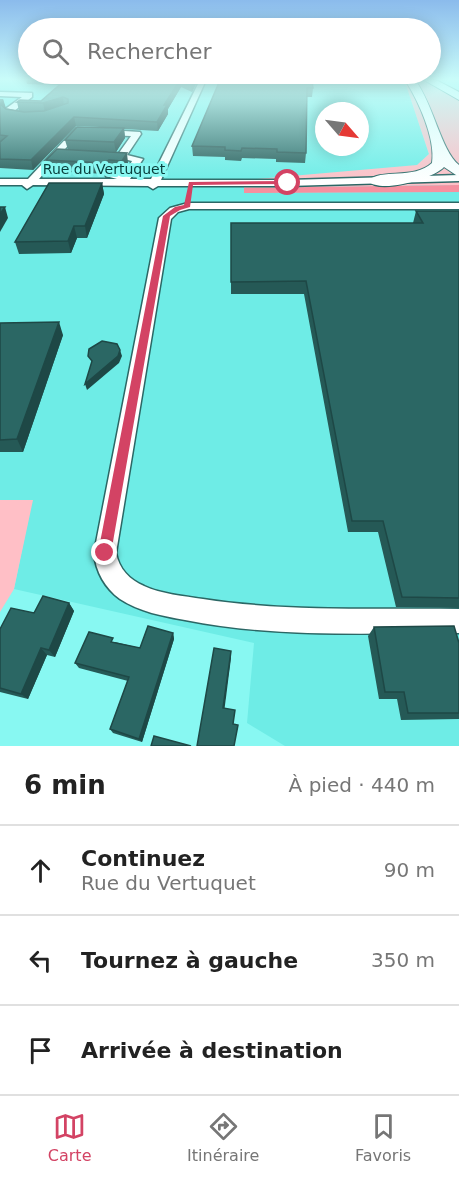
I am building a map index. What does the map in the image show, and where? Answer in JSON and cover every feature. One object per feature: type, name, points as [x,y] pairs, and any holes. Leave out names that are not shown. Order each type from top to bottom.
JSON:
[{"type":"highway","points":[[430,115],[448,166],[459,172]]},
{"type":"highway","points":[[376,181],[430,172],[439,164],[441,151]]},
{"type":"highway","points":[[430,182],[459,180]]},
{"type":"street","points":[[12,115],[34,116]]},
{"type":"street","points":[[154,184],[187,115]]},
{"type":"street","points":[[32,179],[76,131],[137,134],[121,157]]},
{"type":"street","points":[[55,154],[66,154]]},
{"type":"street","points":[[0,172],[32,179],[128,177],[138,159],[110,157]]},
{"type":"street","name":"Rue du Vertuquet","points":[[0,184],[32,179],[154,184],[189,192],[214,192]]},
{"type":"street","points":[[214,192],[376,181],[459,180]]},
{"type":"street","points":[[214,192],[430,182]]},
{"type":"street","points":[[189,192],[165,218],[105,553],[108,568],[113,577],[132,593],[153,602],[237,618],[459,621]]},
{"type":"street","points":[[214,192],[459,206]]},
{"type":"shaded area","points":[[0,115],[315,115],[315,156],[369,156],[369,115],[416,115],[429,154],[417,166],[245,181],[244,193],[459,192],[459,746],[285,746],[247,723],[254,643],[14,589],[32,501],[0,500]]},
{"type":"shaded area","points":[[416,115],[459,115],[459,185],[244,188],[245,180],[417,165],[429,154]]},
{"type":"shaded area","points":[[459,185],[459,192],[244,193],[244,188]]},
{"type":"shaded area","points":[[0,500],[33,500],[14,589],[0,612]]},
{"type":"building","points":[[0,115],[161,115],[157,122],[74,117],[31,160],[0,159],[0,142],[7,136],[0,135]]},
{"type":"building","points":[[205,115],[307,115],[306,153],[277,152],[277,149],[242,148],[241,151],[225,150],[225,147],[192,146]]},
{"type":"building","points":[[77,127],[124,128],[114,142],[65,140]]},
{"type":"building","points":[[57,149],[127,153],[122,161],[109,160],[104,163],[46,160]]},
{"type":"building","points":[[49,183],[102,183],[85,226],[74,226],[68,241],[15,242]]},
{"type":"building","points":[[416,211],[459,211],[459,598],[402,597],[383,521],[352,521],[306,281],[231,282],[231,223],[423,223]]},
{"type":"building","points":[[59,322],[17,439],[0,440],[0,323]]},
{"type":"building","points":[[102,341],[117,344],[120,350],[118,356],[85,384],[92,361],[88,356],[89,349]]},
{"type":"building","points":[[43,596],[69,603],[49,650],[41,648],[21,694],[0,688],[0,629],[11,608],[34,613]]},
{"type":"building","points":[[148,626],[173,633],[139,739],[110,729],[129,677],[75,663],[89,632],[113,638],[111,642],[140,648]]},
{"type":"building","points":[[454,626],[459,643],[459,713],[408,713],[404,692],[385,692],[374,627]]},
{"type":"building","points":[[214,648],[231,651],[223,708],[235,710],[233,724],[238,725],[234,746],[197,746]]},
{"type":"building","points":[[154,736],[191,746],[151,746]]},
{"type":"route","points":[[105,553],[165,218],[177,208],[188,206],[191,183],[288,183]]}]
